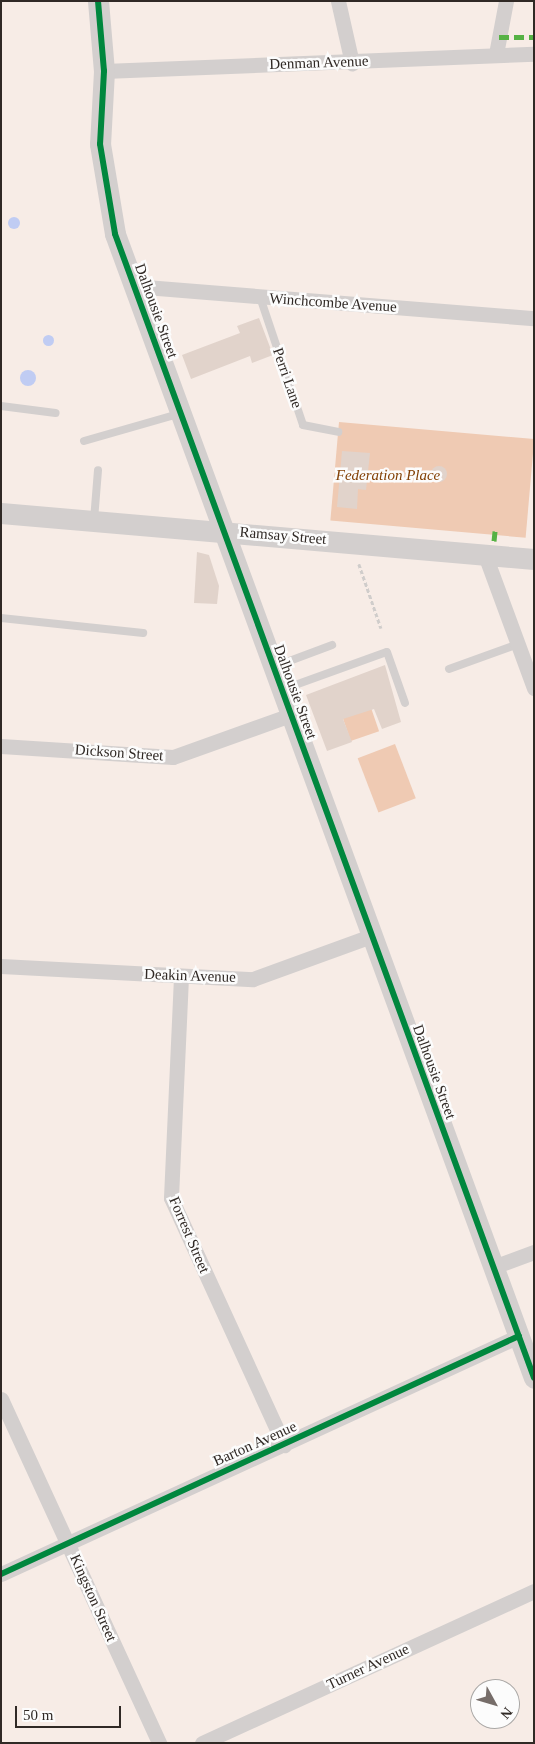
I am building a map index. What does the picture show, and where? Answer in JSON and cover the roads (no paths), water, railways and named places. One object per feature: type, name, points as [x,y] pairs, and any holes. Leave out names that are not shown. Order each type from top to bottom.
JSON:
[{"type":"street","name":"Dalhousie Street","points":[[98,1],[104,71],[102,170],[115,234],[222,531],[274,666],[290,715],[534,1378]]},
{"type":"street","points":[[338,1],[352,63]]},
{"type":"street","points":[[496,54],[506,1]]},
{"type":"street","name":"Denman Avenue","points":[[104,71],[352,63],[496,54],[534,54]]},
{"type":"street","name":"Winchcombe Avenue","points":[[133,286],[534,318]]},
{"type":"street","name":"Ramsay Street","points":[[1,513],[534,559]]},
{"type":"street","points":[[485,554],[534,688]]},
{"type":"street","name":"Dickson Street","points":[[1,746],[173,757],[290,715]]},
{"type":"street","name":"Deakin Avenue","points":[[1,966],[181,977],[253,978],[371,936]]},
{"type":"street","name":"Forrest Street","points":[[181,977],[171,1198],[284,1445]]},
{"type":"street","points":[[493,1267],[534,1252]]},
{"type":"street","name":"Barton Avenue","points":[[1,1574],[519,1336]]},
{"type":"street","name":"Kingston Street","points":[[1,1399],[159,1743]]},
{"type":"street","name":"Turner Avenue","points":[[202,1743],[534,1591]]},
{"type":"lane","name":"Perri Lane","points":[[260,297],[303,425],[338,432]]},
{"type":"lane","points":[[1,406],[56,413]]},
{"type":"lane","points":[[84,441],[180,414]]},
{"type":"lane","points":[[94,520],[98,470]]},
{"type":"lane","points":[[1,618],[143,633]]},
{"type":"lane","points":[[449,670],[518,644]]},
{"type":"lane","points":[[274,666],[332,645]]},
{"type":"lane","points":[[282,690],[387,652],[405,703]]},
{"type":"water","points":[[16,217],[19,218],[19,228],[12,229],[9,228],[8,221],[9,218]]},
{"type":"water","points":[[48,334],[54,340],[48,346],[42,340]]},
{"type":"water","points":[[28,370],[36,378],[28,386],[20,378]]},
{"type":"park label","name":"Federation Place","points":[[388,476]]}]
